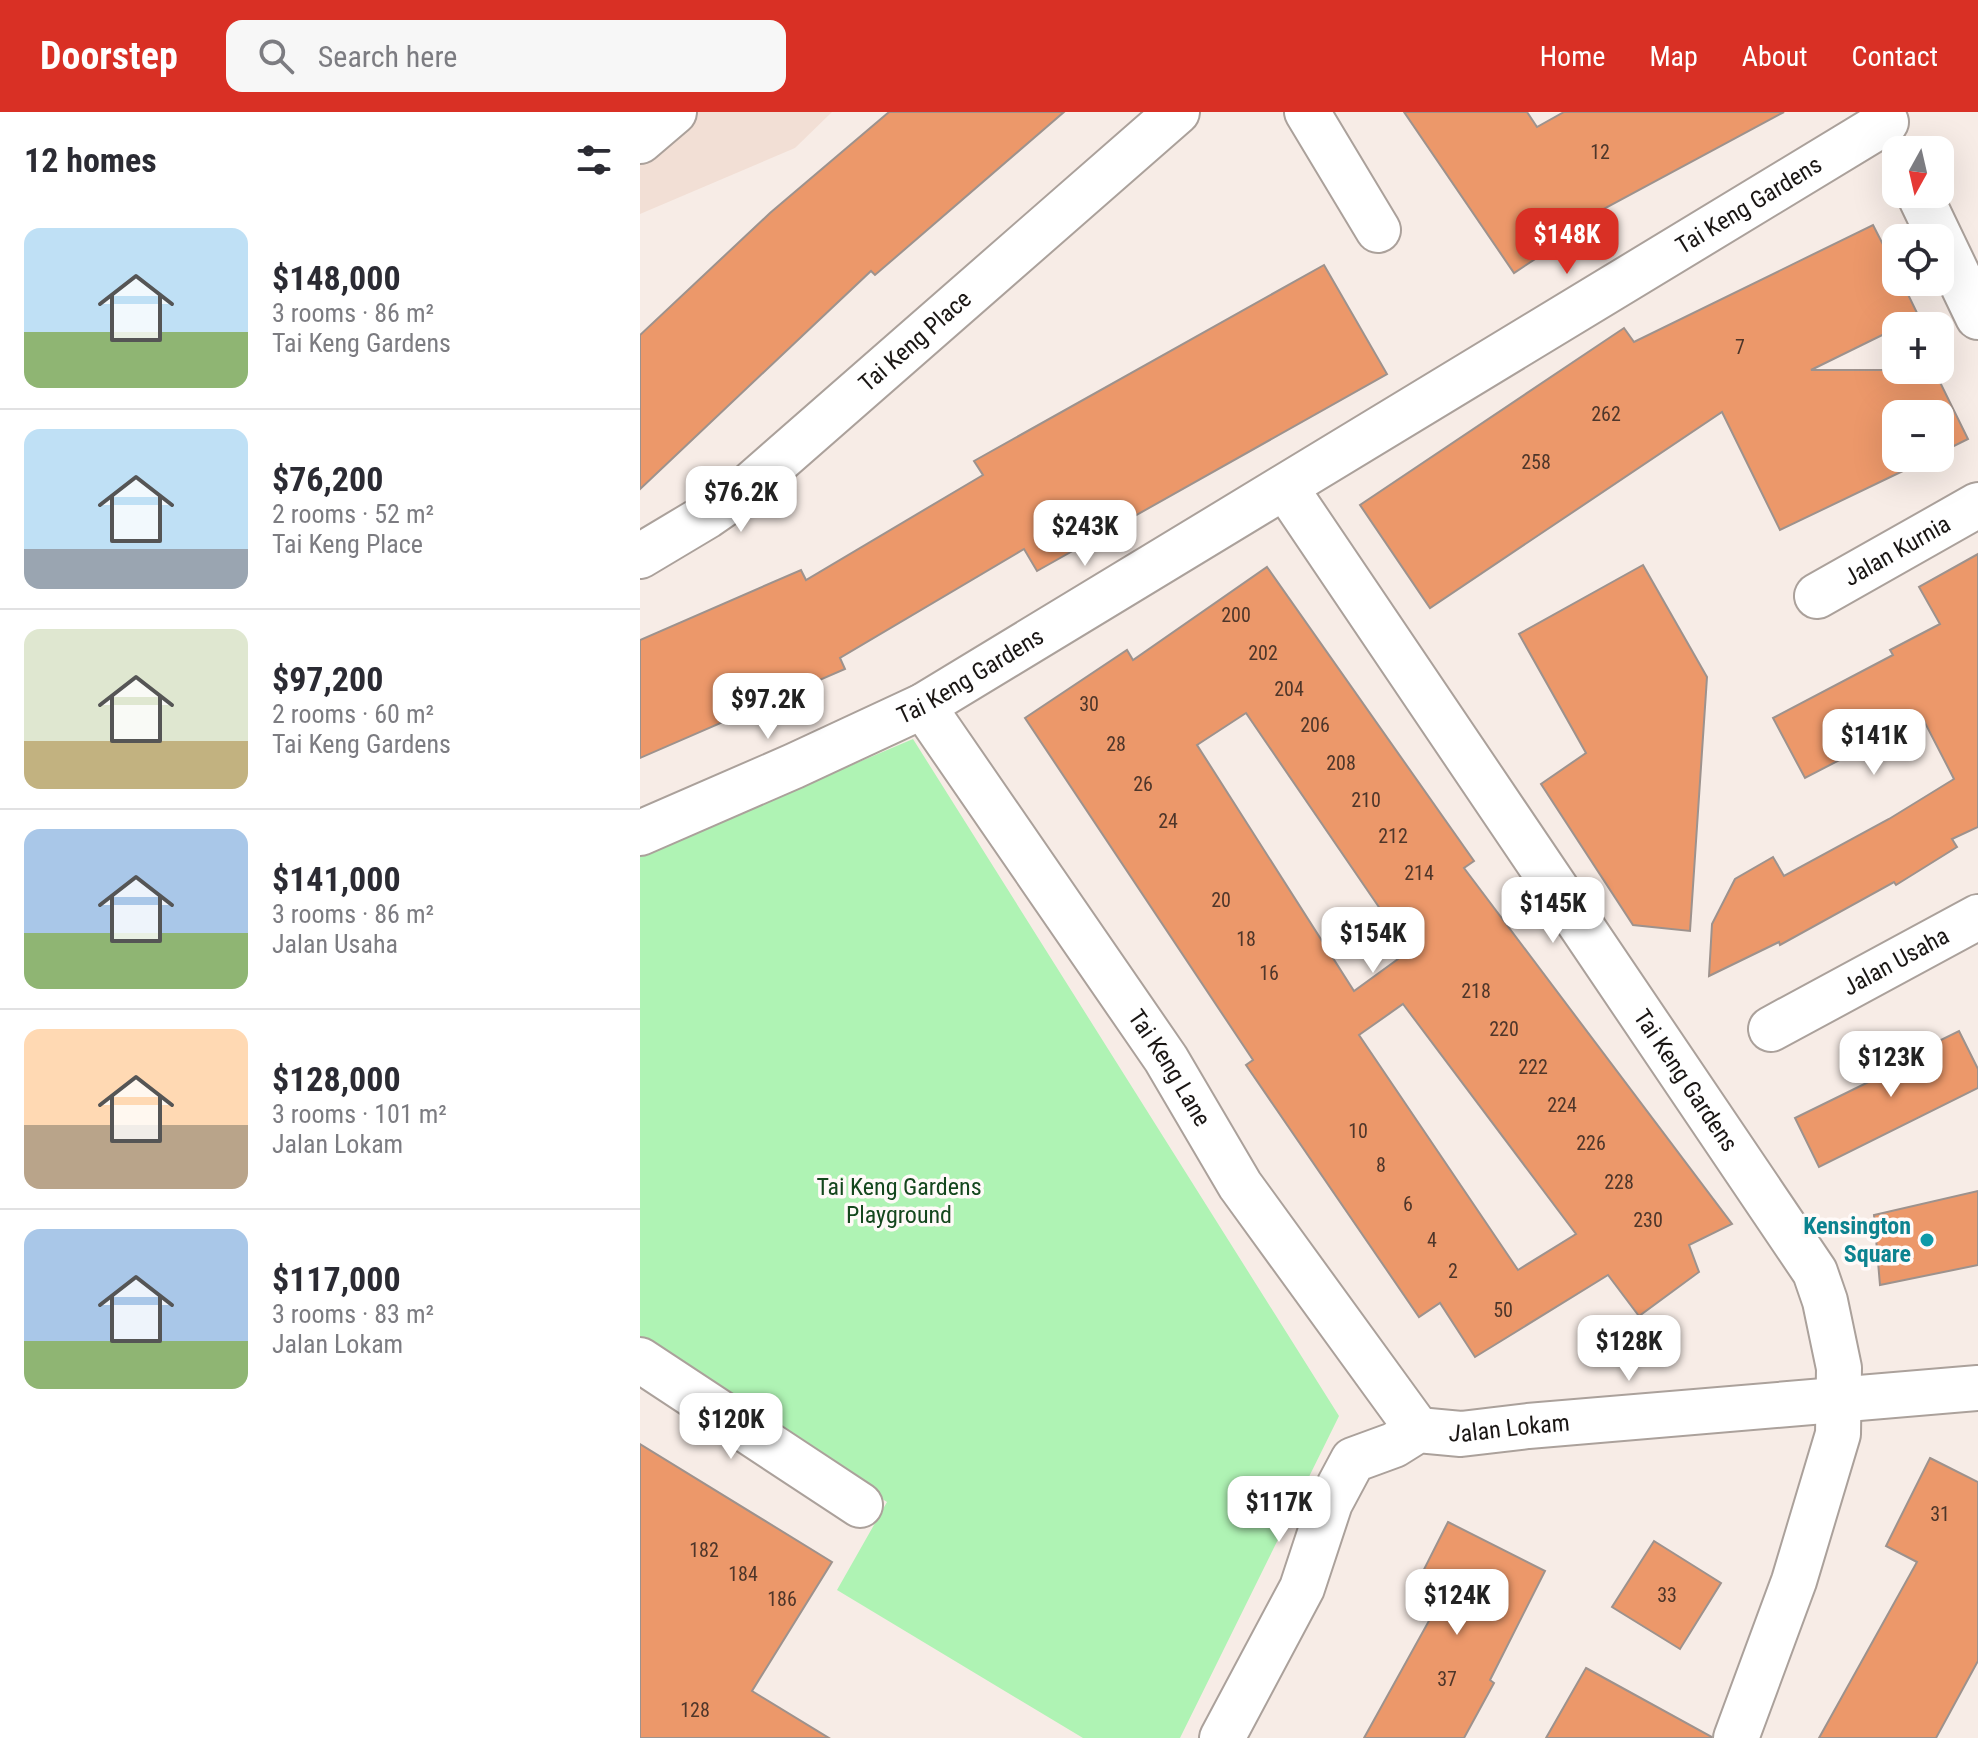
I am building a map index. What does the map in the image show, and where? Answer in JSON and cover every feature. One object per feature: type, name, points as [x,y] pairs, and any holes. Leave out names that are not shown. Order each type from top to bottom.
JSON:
[{"type":"street","points":[[640,141],[674,112]]},
{"type":"street","name":"Tai Keng Place","points":[[640,556],[746,489],[1177,112]]},
{"type":"street","points":[[1307,112],[1378,230]]},
{"type":"street","name":"Tai Keng Gardens","points":[[640,833],[923,706],[1888,128]]},
{"type":"street","points":[[1926,208],[1978,317]]},
{"type":"street","name":"Tai Keng Gardens","points":[[1285,487],[1815,1272],[1825,1301],[1839,1368],[1838,1434],[1794,1581],[1736,1738]]},
{"type":"street","name":"Jalan Kurnia","points":[[1817,596],[1978,505]]},
{"type":"street","name":"Tai Keng Lane","points":[[923,706],[1166,1059],[1240,1185],[1418,1430]]},
{"type":"street","name":"Jalan Usaha","points":[[1771,1029],[1978,917]]},
{"type":"street","points":[[640,1360],[860,1505]]},
{"type":"street","name":"Jalan Lokam","points":[[1222,1738],[1302,1588],[1330,1503],[1353,1460],[1394,1445],[1418,1430],[1461,1434],[1978,1388]]},
{"type":"shaded area","points":[[640,112],[832,112],[795,148],[640,214]]},
{"type":"green space","name":"Tai Keng Gardens Playground","points":[[913,739],[1339,1416],[1180,1738],[1083,1738],[837,1590],[887,1502],[640,1341],[640,855]]},
{"type":"building","points":[[889,112],[1064,112],[875,275],[871,271],[640,489],[640,335],[770,213]]},
{"type":"building","points":[[1404,112],[1527,112],[1537,127],[1564,112],[1784,112],[1596,213],[1599,217],[1514,273]]},
{"type":"building","points":[[1873,225],[1882,243],[1882,296],[1909,296],[1917,312],[1882,312],[1882,335],[1811,370],[1882,370],[1882,384],[1941,384],[1949,400],[1882,400],[1882,472],[1901,472],[1780,530],[1722,412],[1430,608],[1360,505],[1624,328],[1634,342]]},
{"type":"building","points":[[1324,265],[1387,374],[1037,571],[1024,549],[840,658],[845,669],[640,758],[640,640],[801,570],[806,580],[983,475],[974,461]]},
{"type":"building","points":[[1954,411],[1968,439],[1954,446]]},
{"type":"building","points":[[1978,554],[1978,827],[1952,839],[1957,847],[1896,885],[1894,882],[1780,945],[1779,942],[1709,976],[1712,924],[1735,879],[1773,857],[1784,876],[1889,819],[1954,779],[1922,717],[1805,778],[1773,718],[1893,655],[1890,650],[1940,624],[1919,587]]},
{"type":"building","points":[[1643,565],[1707,677],[1690,931],[1633,925],[1541,784],[1586,753],[1519,634]]},
{"type":"building","points":[[1267,567],[1474,861],[1464,868],[1732,1224],[1689,1245],[1699,1272],[1639,1316],[1608,1275],[1475,1357],[1440,1303],[1419,1317],[1246,1065],[1253,1060],[1025,718],[1127,650],[1133,660]],"holes":[[[1246,713],[1409,951],[1354,991],[1197,745]],[[1403,1004],[1576,1234],[1518,1270],[1359,1035]]]},
{"type":"building","points":[[1959,1031],[1978,1069],[1978,1088],[1819,1167],[1795,1118],[1889,1072],[1886,1067]]},
{"type":"building","name":"Kensington Square","points":[[1978,1191],[1978,1265],[1880,1285],[1874,1215]]},
{"type":"building","points":[[640,1444],[832,1562],[752,1691],[829,1738],[640,1738]]},
{"type":"building","points":[[1930,1458],[1978,1482],[1978,1661],[1936,1738],[1819,1738],[1917,1562],[1886,1546]]},
{"type":"building","points":[[1448,1522],[1545,1571],[1490,1680],[1494,1683],[1464,1738],[1364,1738],[1435,1610],[1410,1597]]},
{"type":"building","points":[[1654,1541],[1721,1583],[1680,1649],[1612,1607]]},
{"type":"building","points":[[1586,1668],[1712,1737],[1712,1738],[1546,1738]]},
{"type":"place","name":"Kensington Square","points":[[1927,1240]]}]
